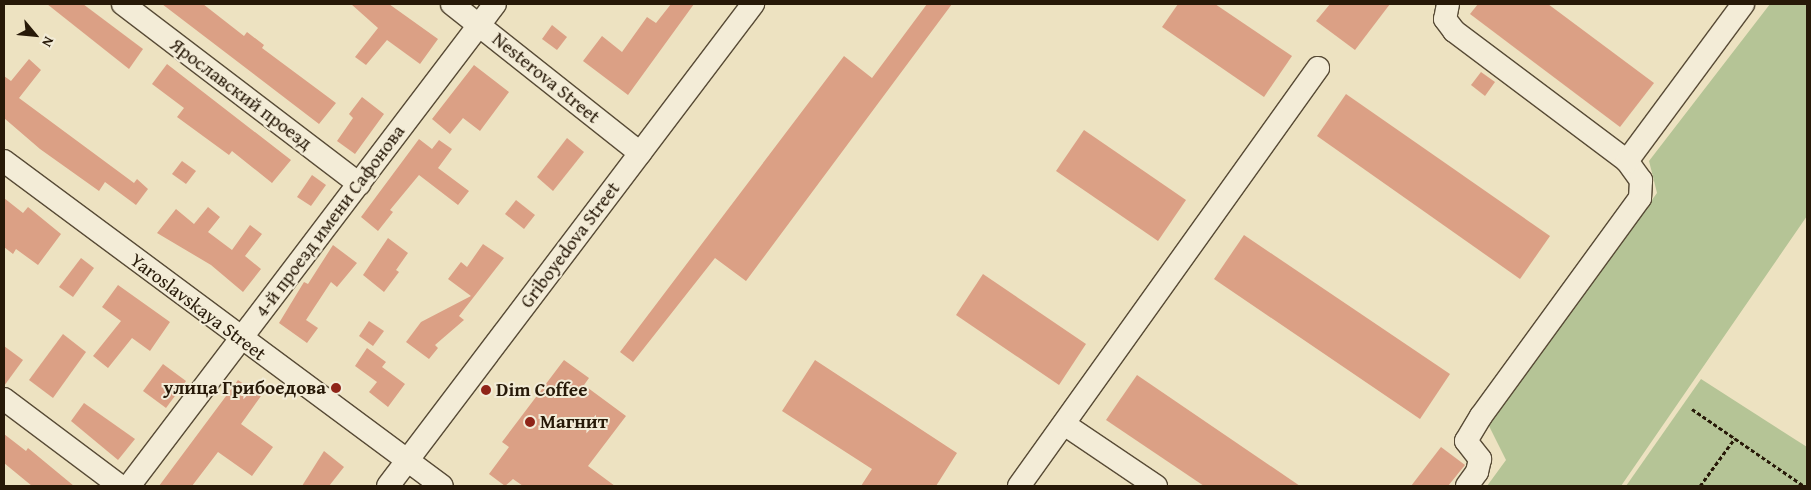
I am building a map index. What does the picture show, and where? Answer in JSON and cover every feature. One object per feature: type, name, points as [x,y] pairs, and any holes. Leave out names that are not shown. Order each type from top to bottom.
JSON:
[{"type":"street","name":"Ярославский проезд","points":[[123,4],[358,184]]},
{"type":"street","name":"Nesterova Street","points":[[452,4],[640,153]]},
{"type":"street","name":"4-й проезд имени Сафонова","points":[[129,486],[495,4]]},
{"type":"street","name":"Griboyedova Street","points":[[388,486],[753,4]]},
{"type":"street","points":[[1448,4],[1445,19],[1454,31],[1627,161],[1641,180],[1640,198],[1481,416],[1466,441],[1480,459],[1477,472],[1467,486]]},
{"type":"street","points":[[1627,161],[1743,4]]},
{"type":"street","points":[[1022,485],[1318,68]]},
{"type":"street","name":"Yaroslavskaya Street","points":[[4,161],[241,339],[442,486]]},
{"type":"street","points":[[4,399],[120,486]]},
{"type":"street","points":[[1064,424],[1156,486]]},
{"type":"path","points":[[1692,409],[1804,486]]},
{"type":"path","points":[[1700,486],[1735,438]]},
{"type":"green space","points":[[1770,4],[1807,4],[1807,216],[1621,486],[1487,486],[1506,460],[1488,424],[1657,193],[1649,161]]},
{"type":"green space","points":[[1701,379],[1807,447],[1807,486],[1626,486]]},
{"type":"building","points":[[47,4],[83,4],[143,49],[129,69]]},
{"type":"building","points":[[162,4],[203,4],[244,36],[247,32],[264,45],[262,48],[336,103],[319,124]]},
{"type":"building","points":[[351,4],[389,4],[438,39],[420,64],[387,40],[366,65],[355,57],[378,28]]},
{"type":"building","points":[[671,4],[694,4],[628,95],[583,61],[602,36],[622,52],[647,17],[656,23]]},
{"type":"building","points":[[927,4],[952,4],[746,281],[715,258],[633,362],[620,352],[844,56],[872,78]]},
{"type":"building","points":[[1178,4],[1215,4],[1292,56],[1264,97],[1162,27]]},
{"type":"building","points":[[1330,4],[1390,4],[1355,50],[1316,21]]},
{"type":"building","points":[[1478,4],[1548,4],[1654,83],[1620,127],[1470,14]]},
{"type":"building","points":[[552,25],[567,37],[557,50],[542,39]]},
{"type":"building","points":[[29,59],[41,70],[19,98],[134,183],[137,179],[148,189],[136,205],[105,182],[99,191],[40,149],[4,118],[4,76],[11,81]]},
{"type":"building","points":[[167,64],[291,160],[272,183],[232,151],[229,155],[177,117],[184,108],[152,84]]},
{"type":"building","points":[[474,65],[509,92],[480,131],[463,118],[450,134],[432,119]]},
{"type":"building","points":[[1481,72],[1495,82],[1485,96],[1471,85]]},
{"type":"building","points":[[1346,94],[1550,236],[1520,279],[1317,136]]},
{"type":"building","points":[[362,97],[384,114],[355,154],[337,141],[353,118],[349,114]]},
{"type":"building","points":[[1084,130],[1186,200],[1158,241],[1056,171]]},
{"type":"building","points":[[567,138],[584,152],[553,191],[537,177]]},
{"type":"building","points":[[419,139],[432,149],[439,140],[452,149],[438,168],[469,191],[458,205],[419,175],[390,210],[393,212],[378,231],[361,217]]},
{"type":"building","points":[[182,161],[196,171],[186,184],[172,174]]},
{"type":"building","points":[[312,175],[326,185],[311,206],[297,197]]},
{"type":"building","points":[[4,198],[23,213],[28,207],[61,234],[38,265],[16,249],[13,254],[4,247]]},
{"type":"building","points":[[516,200],[535,215],[524,229],[505,214]]},
{"type":"building","points":[[208,207],[220,217],[208,232],[232,250],[250,225],[262,234],[245,256],[261,269],[243,292],[211,265],[157,233],[176,209],[194,224]]},
{"type":"building","points":[[1244,235],[1450,374],[1420,419],[1214,279]]},
{"type":"building","points":[[388,238],[408,253],[396,270],[399,272],[384,292],[363,275]]},
{"type":"building","points":[[483,244],[504,258],[459,316],[464,320],[435,345],[438,348],[429,359],[406,342],[421,322],[471,296],[448,279],[461,262],[467,267]]},
{"type":"building","points":[[333,245],[357,263],[337,287],[331,282],[306,320],[318,328],[307,343],[279,323],[304,282],[308,284]]},
{"type":"building","points":[[81,258],[94,268],[73,297],[59,287]]},
{"type":"building","points":[[983,274],[1086,344],[1059,385],[956,315]]},
{"type":"building","points":[[118,285],[170,322],[150,351],[132,338],[108,368],[93,356],[121,321],[102,307]]},
{"type":"building","points":[[369,321],[384,331],[373,346],[359,336]]},
{"type":"building","points":[[63,334],[86,352],[53,398],[29,380]]},
{"type":"building","points":[[4,346],[23,360],[4,386]]},
{"type":"building","points":[[367,348],[386,362],[382,367],[405,384],[388,407],[369,392],[377,382],[355,366]]},
{"type":"building","points":[[564,360],[589,378],[584,385],[626,416],[588,466],[615,486],[523,486],[513,479],[505,486],[489,474],[509,447],[502,442]]},
{"type":"building","points":[[815,360],[957,453],[936,486],[861,486],[872,469],[782,411]]},
{"type":"building","points":[[163,364],[186,381],[166,408],[143,391]]},
{"type":"building","points":[[1137,375],[1300,486],[1204,486],[1106,420]]},
{"type":"building","points":[[238,380],[261,396],[241,424],[273,447],[252,476],[218,452],[192,486],[159,486]]},
{"type":"building","points":[[84,403],[135,439],[118,460],[71,421]]},
{"type":"building","points":[[4,434],[26,451],[28,448],[74,486],[32,486],[4,463]]},
{"type":"building","points":[[1441,447],[1465,465],[1448,486],[1411,486]]},
{"type":"building","points":[[324,451],[344,467],[329,486],[302,486]]},
{"type":"place","name":"улица Грибоедова","points":[[336,388]]},
{"type":"place","name":"Dim Coffee","points":[[486,390]]},
{"type":"place","name":"Магнит","points":[[530,422]]}]
